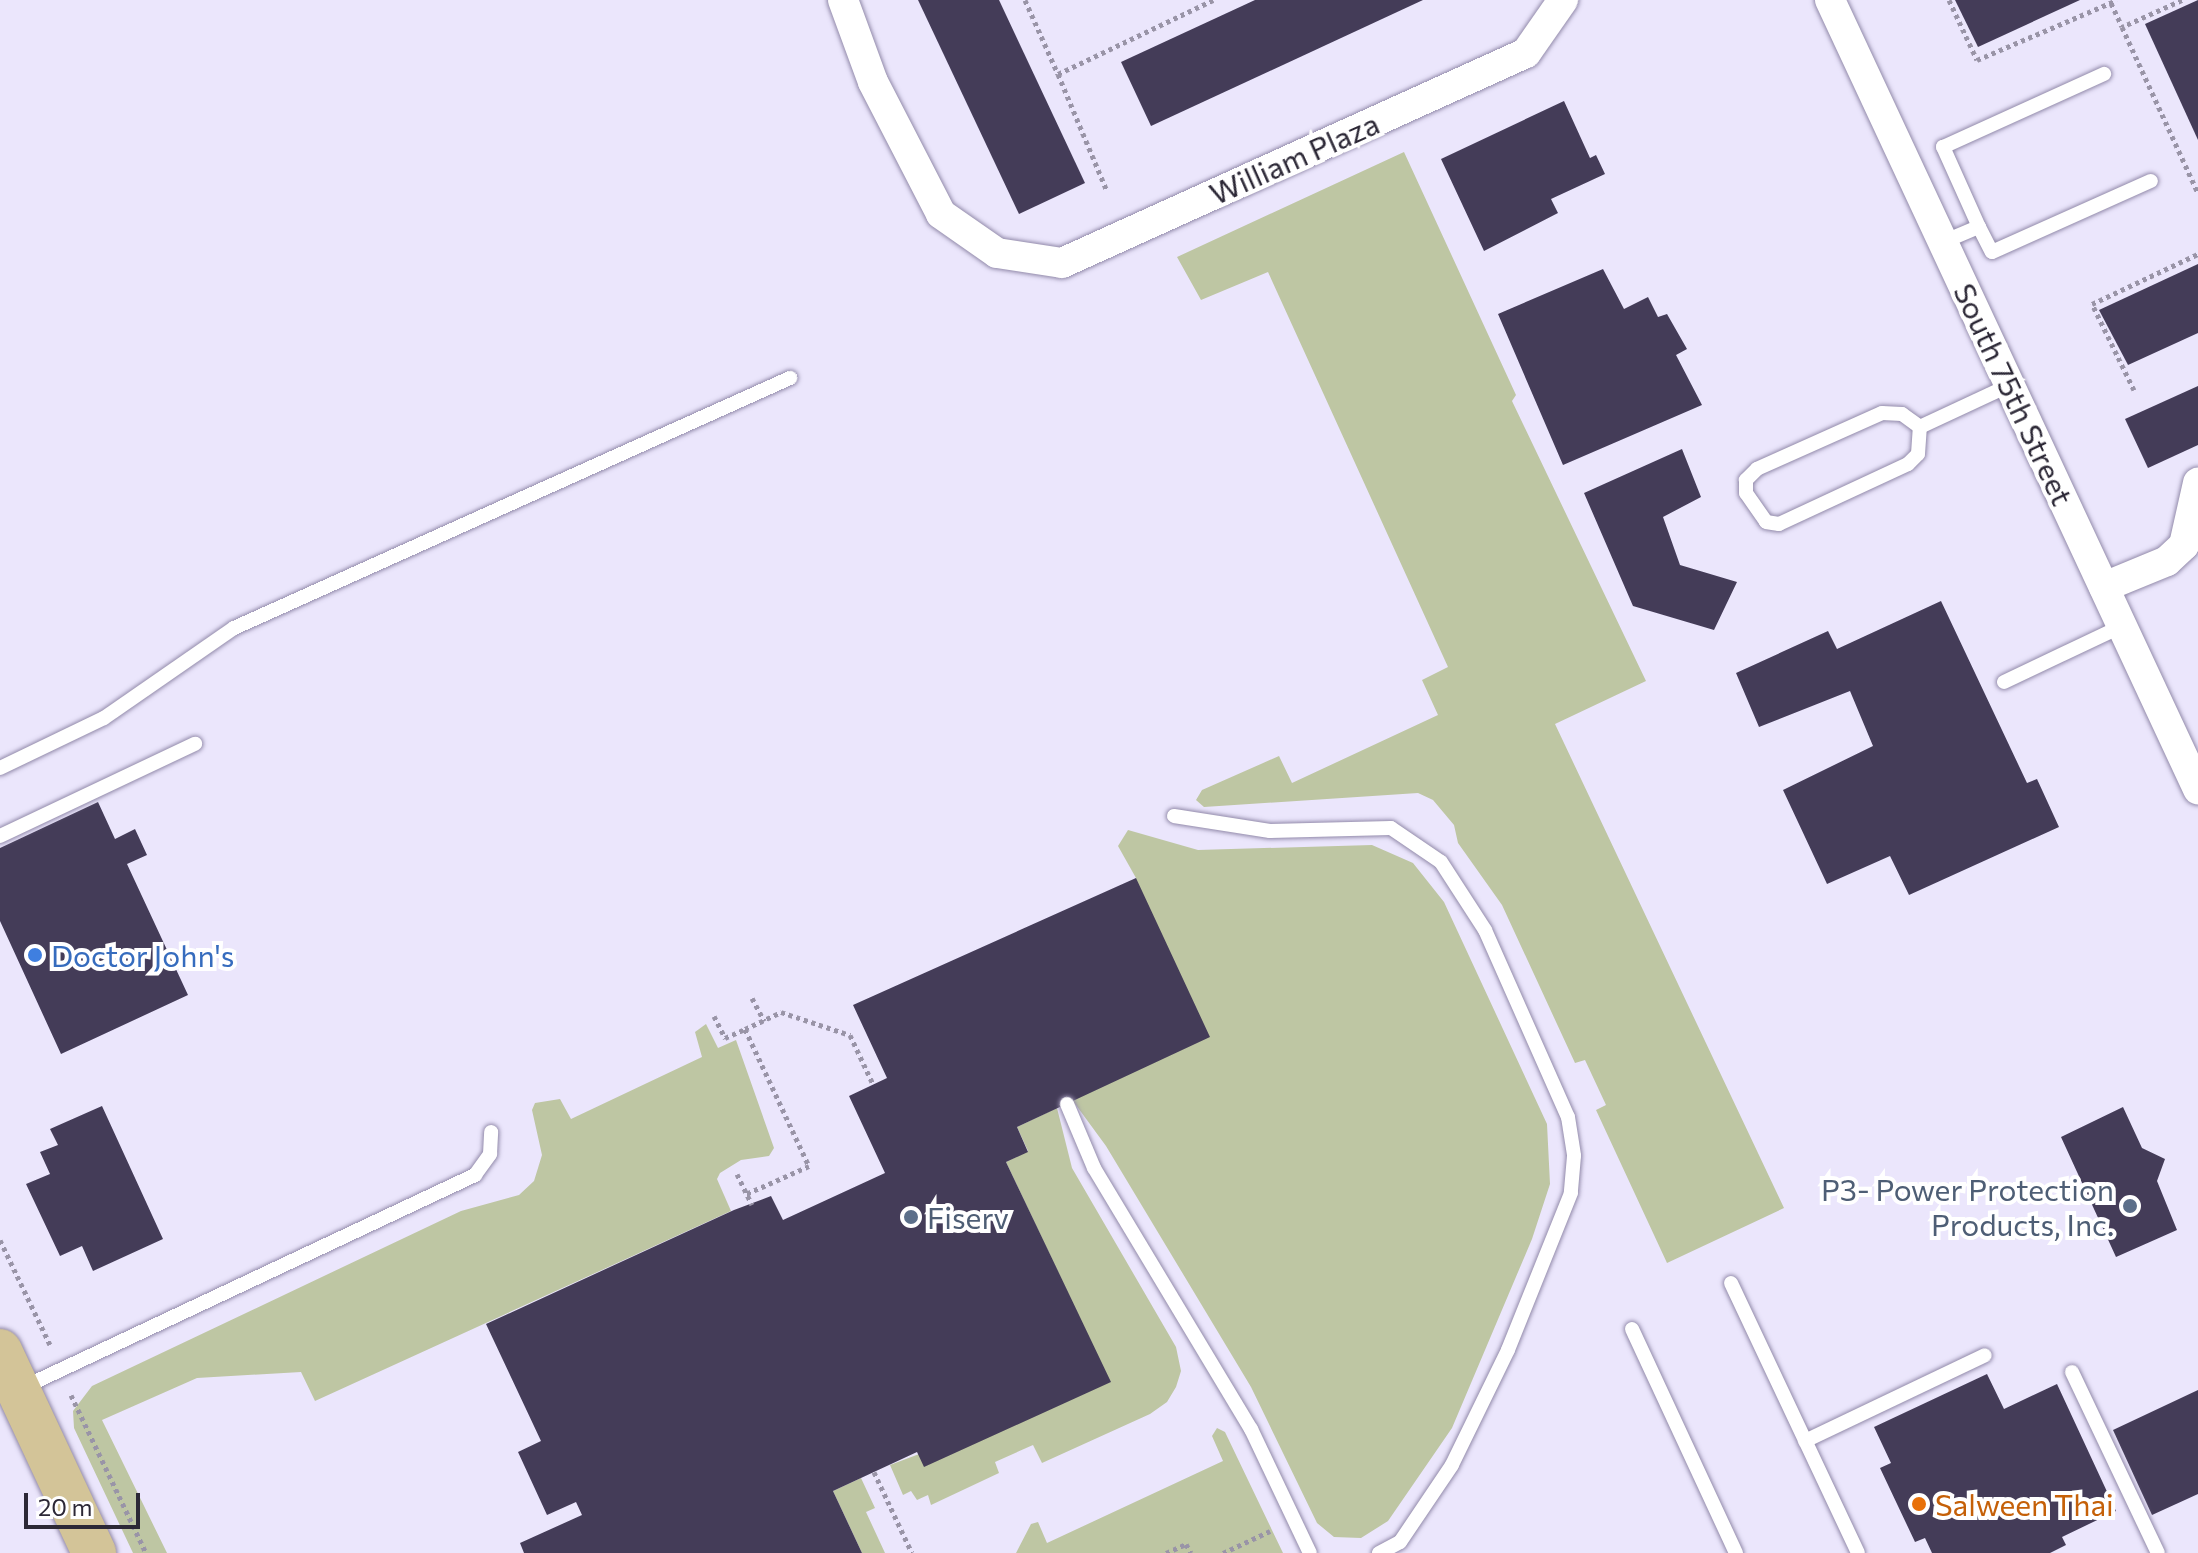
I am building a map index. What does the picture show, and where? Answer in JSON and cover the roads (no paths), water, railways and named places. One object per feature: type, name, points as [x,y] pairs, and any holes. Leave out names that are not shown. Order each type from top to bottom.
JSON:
[{"type":"main road","points":[[0,1351],[94,1553]]},
{"type":"street","name":"William Plaza","points":[[843,0],[873,82],[941,214],[997,253],[1062,263],[1526,53],[1563,0]]},
{"type":"street","name":"South 75th Street","points":[[1830,0],[2198,789]]},
{"type":"street","points":[[2104,587],[2167,561],[2184,545],[2198,483]]},
{"type":"lane","points":[[2104,74],[1943,147],[1992,252],[2151,181]]},
{"type":"lane","points":[[1943,242],[1979,227]]},
{"type":"lane","points":[[0,768],[104,718],[234,628],[790,378]]},
{"type":"lane","points":[[1920,427],[2010,385]]},
{"type":"lane","points":[[1882,413],[1902,414],[1920,427],[1918,454],[1908,464],[1779,524],[1766,522],[1746,493],[1746,480],[1757,469],[1882,413]]},
{"type":"lane","points":[[2004,682],[2122,626]]},
{"type":"lane","points":[[0,836],[195,744]]},
{"type":"lane","points":[[1174,816],[1270,831],[1391,828],[1441,862],[1485,930],[1568,1117],[1574,1156],[1571,1193],[1508,1350],[1452,1465],[1400,1542],[1379,1553]]},
{"type":"lane","points":[[1067,1104],[1094,1168],[1251,1429],[1310,1553]]},
{"type":"lane","points":[[18,1390],[475,1175],[490,1154],[491,1132]]},
{"type":"lane","points":[[1731,1283],[1858,1553]]},
{"type":"lane","points":[[1632,1329],[1736,1553]]},
{"type":"lane","points":[[1805,1441],[1985,1355]]},
{"type":"lane","points":[[2072,1372],[2158,1553]]},
{"type":"place","name":"Doctor John's","points":[[35,955]]},
{"type":"place","name":"P3- Power Protection Products, Inc.","points":[[2130,1206]]},
{"type":"place","name":"Fiserv","points":[[911,1217]]},
{"type":"place","name":"Salween Thai","points":[[1919,1504]]}]
